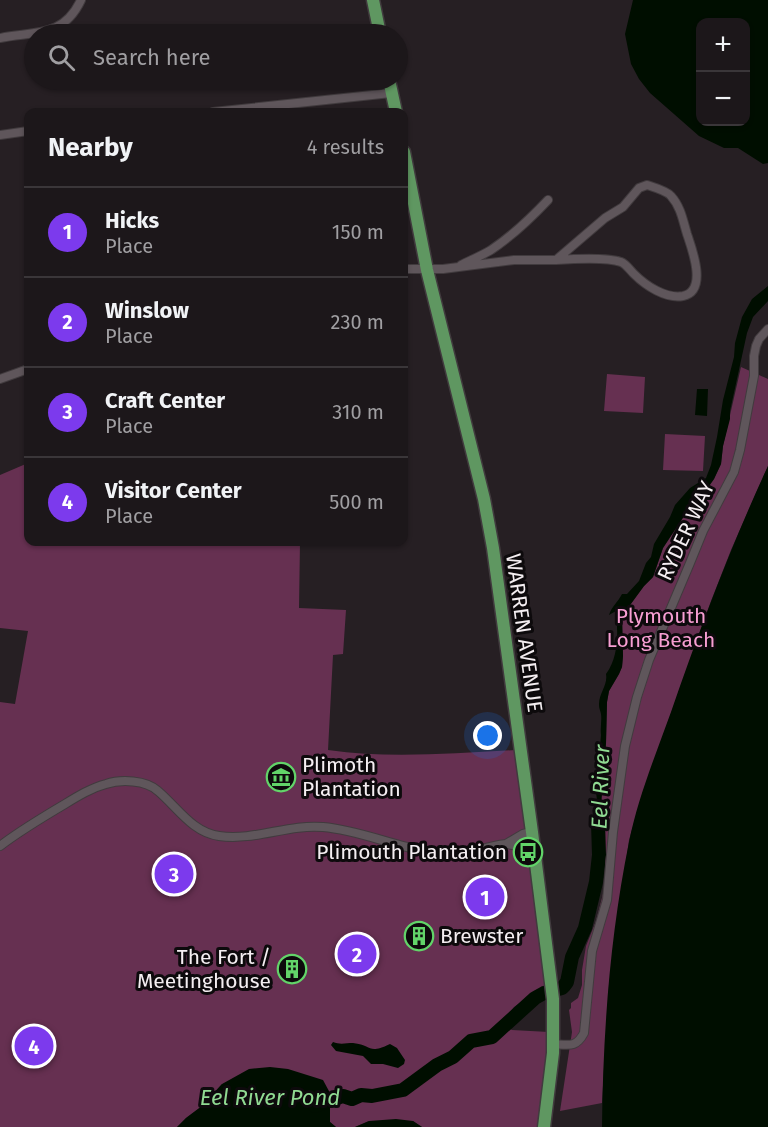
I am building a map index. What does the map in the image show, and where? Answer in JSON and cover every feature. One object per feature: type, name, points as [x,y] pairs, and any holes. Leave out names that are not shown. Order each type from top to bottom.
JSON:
[{"type":"main road","points":[[373,0],[378,24]]},
{"type":"main road","points":[[391,90],[395,108]]},
{"type":"main road","name":"WARREN AVENUE","points":[[408,173],[427,270],[489,521],[553,999],[554,1044],[544,1127]]},
{"type":"street","points":[[61,24],[81,0]]},
{"type":"street","points":[[0,38],[24,34]]},
{"type":"street","points":[[251,108],[392,93]]},
{"type":"street","points":[[0,135],[24,132]]},
{"type":"street","points":[[408,269],[443,270],[514,260],[556,260],[602,260],[622,262],[644,283],[671,296],[688,295],[696,283],[694,256],[679,208],[667,193],[647,184],[639,188],[624,207],[605,218],[556,260]]},
{"type":"street","points":[[457,267],[497,245],[549,200]]},
{"type":"street","name":"RYDER WAY","points":[[554,1044],[573,1045],[584,1033],[592,951],[607,900],[613,832],[625,746],[637,697],[649,660],[703,531],[734,472],[754,376],[756,346],[768,329]]},
{"type":"street","points":[[0,380],[24,371]]},
{"type":"street","points":[[0,846],[91,789],[107,783],[131,782],[139,782],[154,788],[195,827],[219,836],[252,836],[300,828],[323,827],[416,849],[464,852],[506,844],[523,834],[532,832]]},
{"type":"street","points":[[506,844],[525,848],[534,846]]},
{"type":"green space","name":"Plymouth Long Beach","points":[[741,367],[768,379],[768,466],[711,601],[642,795],[629,840],[609,985],[602,1103],[560,1111],[572,1032],[569,1010],[571,1003],[578,998],[582,985],[586,946],[596,921],[605,886],[606,872],[600,842],[600,820],[607,702],[609,691],[622,667],[622,616],[653,577],[663,548],[688,510],[693,498],[709,486],[714,479],[721,464]]},
{"type":"green space","points":[[607,374],[645,377],[643,413],[604,411]]},
{"type":"green space","points":[[665,434],[705,436],[703,471],[663,470]]},
{"type":"green space","name":"Plimoth Plantation","points":[[24,465],[24,546],[300,546],[299,608],[346,610],[343,654],[333,655],[328,750],[398,755],[516,750],[546,985],[514,1007],[501,1024],[512,1030],[549,1032],[539,1127],[422,1127],[413,1121],[369,1121],[355,1127],[336,1127],[330,1122],[330,1093],[222,1084],[202,1106],[177,1127],[0,1127],[0,702],[15,704],[28,631],[0,628],[0,475]]},
{"type":"water","points":[[633,0],[768,0],[768,163],[763,164],[738,148],[724,148],[699,136],[650,93],[631,64],[625,34]]},
{"type":"water","points":[[768,286],[768,301],[753,317],[747,333],[721,464],[709,486],[693,498],[688,510],[663,548],[653,577],[622,616],[622,667],[609,691],[607,702],[598,840],[596,792],[601,735],[599,704],[606,682],[606,674],[613,660],[617,636],[616,611],[609,615],[622,594],[627,594],[639,581],[651,557],[654,544],[675,505],[690,488],[706,478],[711,465],[742,317],[752,299]]},
{"type":"water","points":[[697,389],[708,389],[707,416],[695,415]]},
{"type":"water","points":[[768,466],[768,1127],[602,1127],[604,1055],[612,948],[622,877],[637,809],[705,618],[741,526]]},
{"type":"water","points":[[333,1042],[359,1044],[373,1049],[390,1044],[397,1048],[405,1060],[404,1064],[398,1068],[371,1064],[363,1056],[336,1051],[331,1045]]},
{"type":"water","name":"Eel River Pond","points":[[270,1067],[288,1069],[323,1080],[330,1093],[330,1122],[336,1127],[177,1127],[202,1106],[222,1084],[249,1069]]},
{"type":"water","name":"Eel River Pond","points":[[396,1119],[413,1121],[422,1127],[355,1127],[369,1121]]},
{"type":"waterway","name":"Eel River","points":[[315,1106],[343,1096],[352,1099],[361,1095],[372,1096],[403,1090],[437,1065],[453,1057],[471,1041],[492,1037],[535,998],[564,986],[567,982],[572,957],[585,928],[596,882],[599,855],[598,822]]},
{"type":"place","name":"Plimoth Plantation","points":[[281,777]]},
{"type":"place","name":"Plimouth Plantation","points":[[528,852]]},
{"type":"place","name":"Craft Center","points":[[174,874]]},
{"type":"place","name":"Hicks","points":[[485,897]]},
{"type":"place","name":"Brewster","points":[[419,936]]},
{"type":"place","name":"Winslow","points":[[357,954]]},
{"type":"place","name":"The Fort / Meetinghouse","points":[[292,969]]},
{"type":"place","name":"Visitor Center","points":[[34,1046]]}]
